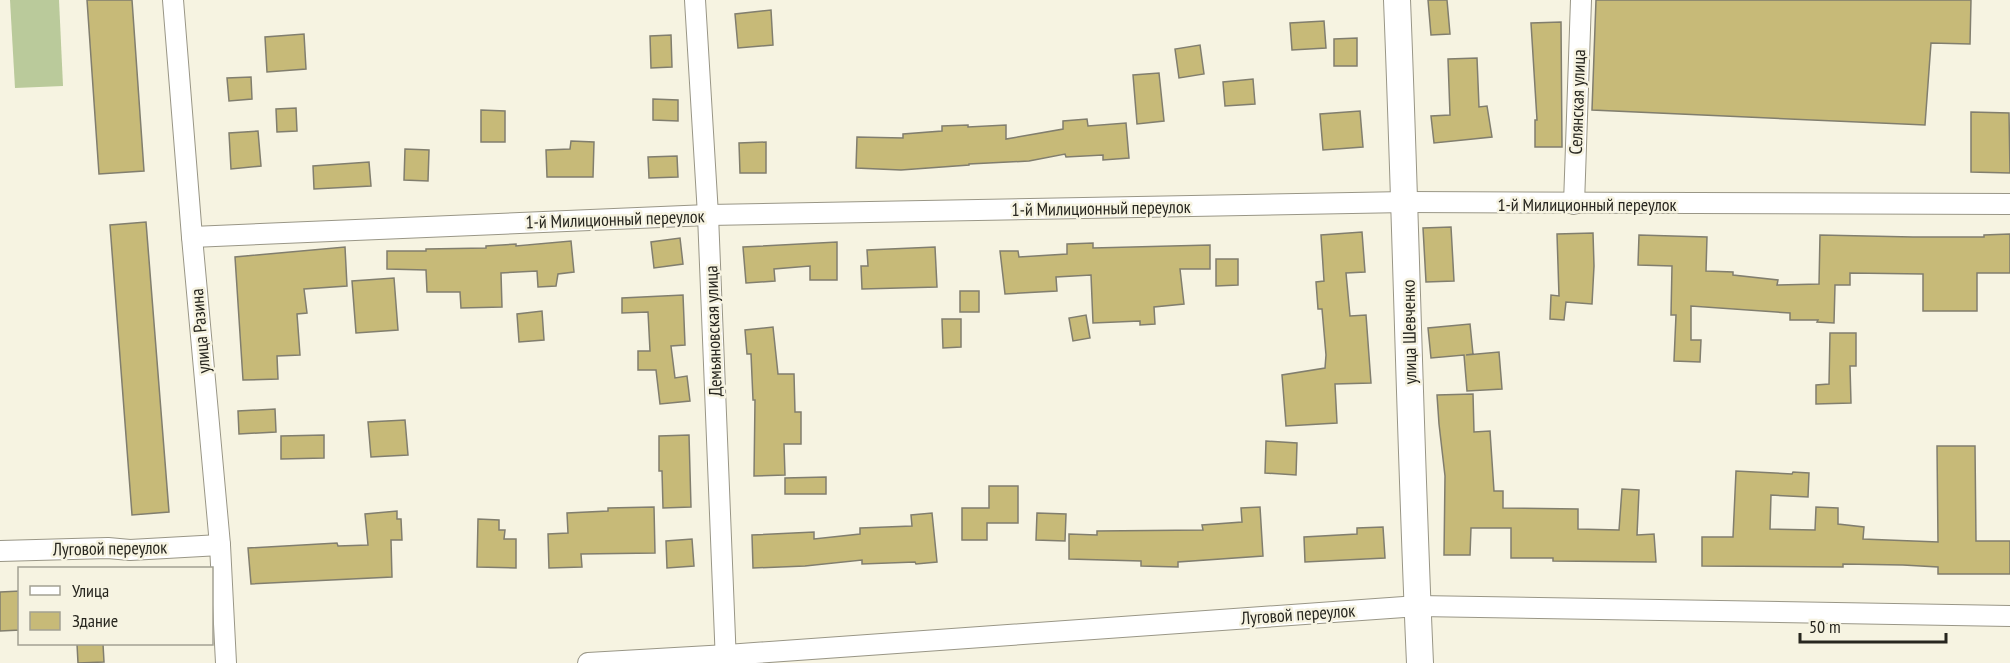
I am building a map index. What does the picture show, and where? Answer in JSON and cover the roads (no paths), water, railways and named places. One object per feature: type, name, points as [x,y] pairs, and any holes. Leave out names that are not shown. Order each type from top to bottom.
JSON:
[{"type":"street","name":"улица Разина","points":[[173,0],[220,545],[226,663]]},
{"type":"street","name":"Демьяновская улица","points":[[695,0],[708,215],[727,659]]},
{"type":"street","name":"улица Шевченко","points":[[1397,0],[1406,202],[1420,663]]},
{"type":"street","name":"Селянская улица","points":[[1574,204],[1581,0]]},
{"type":"street","name":"1-й Милиционный переулок","points":[[192,237],[708,215],[1406,202],[2010,204]]},
{"type":"street","name":"Луговой переулок","points":[[0,551],[108,548],[130,550],[220,545]]},
{"type":"street","name":"Луговой переулок","points":[[588,663],[727,659],[1418,606],[2010,615]]}]
